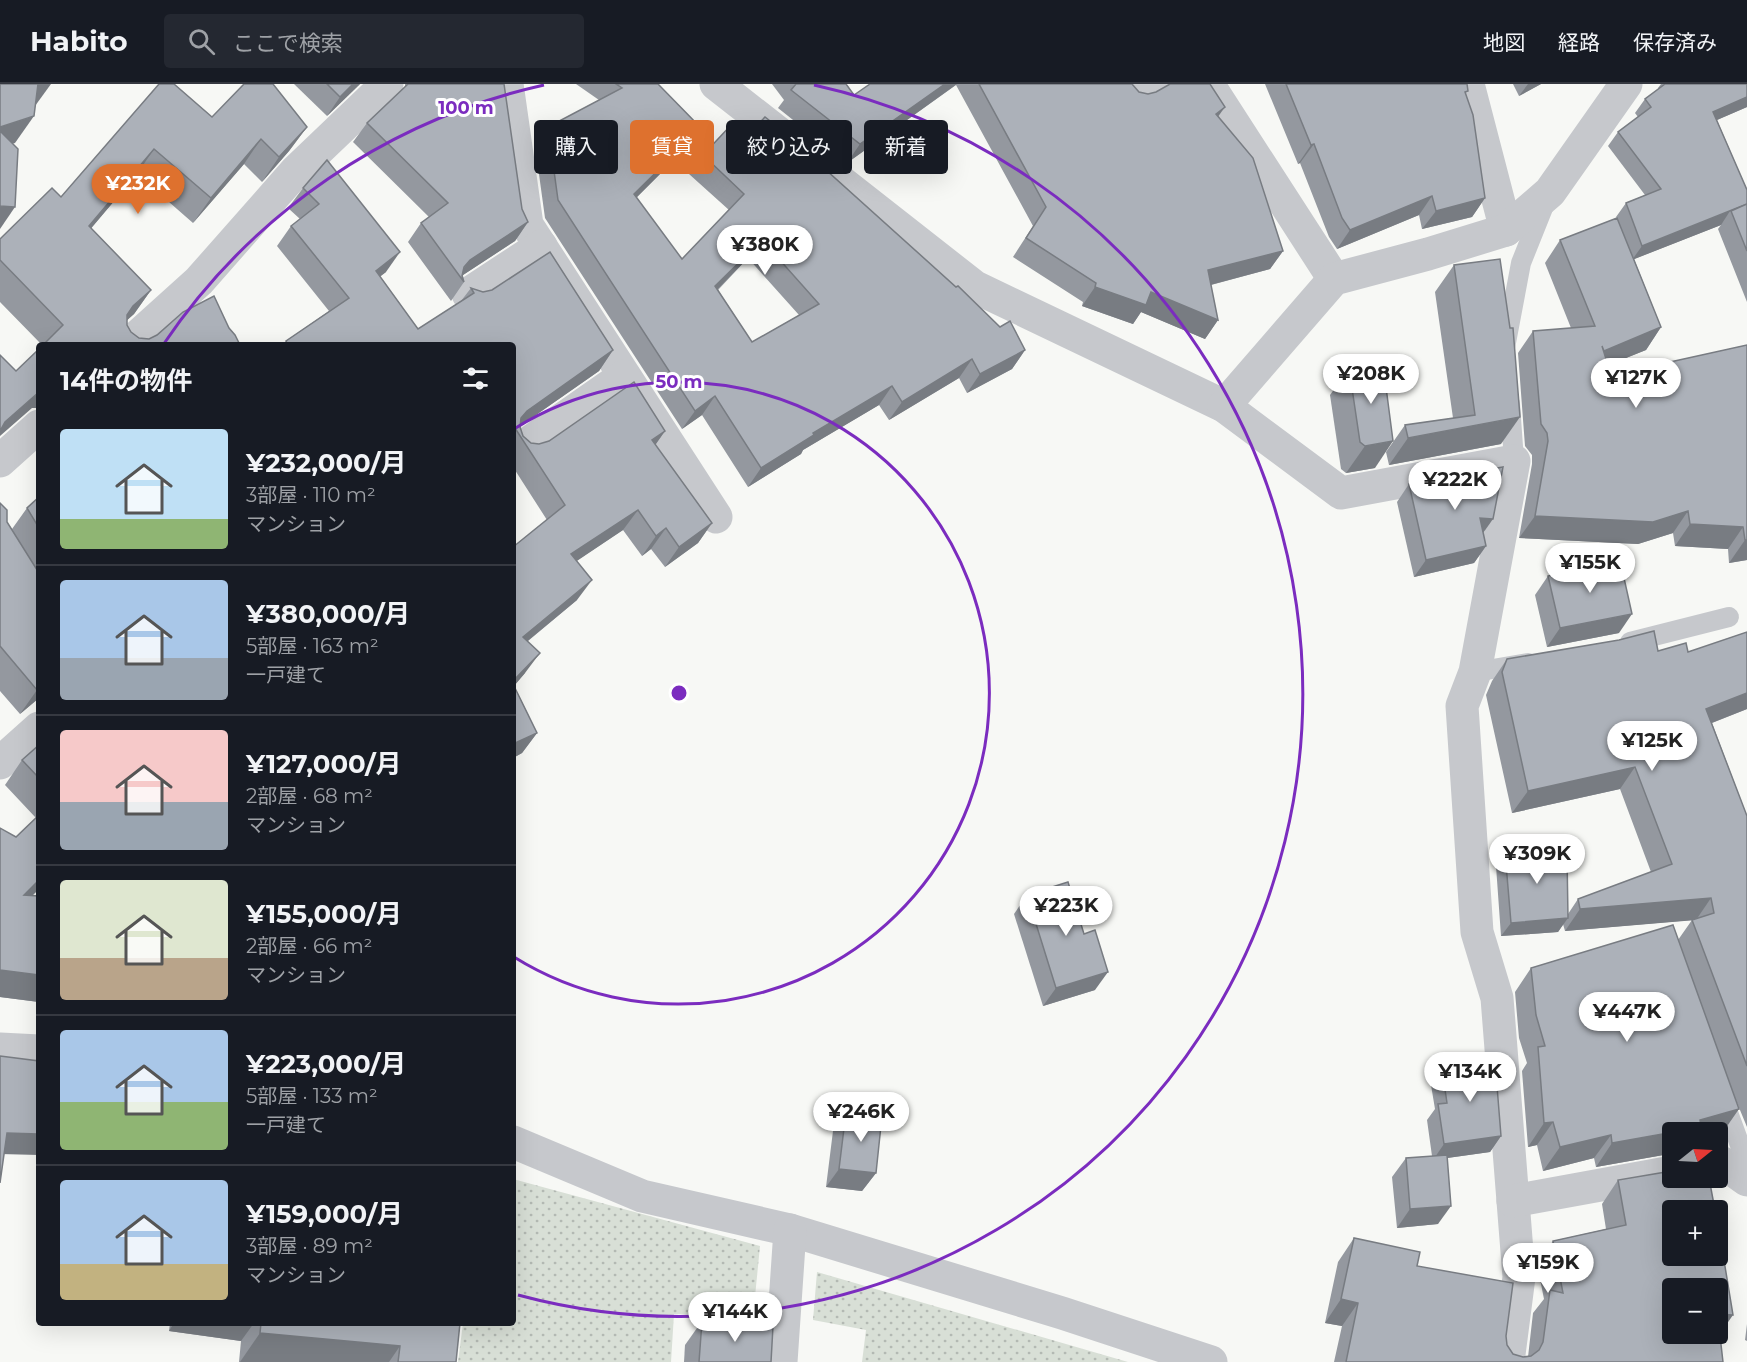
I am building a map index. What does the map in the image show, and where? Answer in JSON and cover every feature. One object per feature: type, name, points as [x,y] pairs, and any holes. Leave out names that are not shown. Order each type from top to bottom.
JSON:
[{"type":"street","points":[[131,342],[199,281],[296,171],[387,84]]},
{"type":"street","points":[[507,84],[527,225],[716,517]]},
{"type":"street","points":[[716,84],[975,286],[1224,406],[1341,493],[1514,461],[1475,672],[1462,706],[1477,932],[1497,998],[1519,1277],[1508,1362]]},
{"type":"street","points":[[1127,84],[1134,94],[1152,84]]},
{"type":"street","points":[[1208,84],[1334,279]]},
{"type":"street","points":[[1468,84],[1506,230]]},
{"type":"street","points":[[1224,406],[1334,279],[1506,230],[1550,192],[1626,84]]},
{"type":"street","points":[[468,294],[541,246]]},
{"type":"street","points":[[199,281],[214,313]]},
{"type":"street","points":[[524,446],[624,376]]},
{"type":"street","points":[[0,461],[36,429]]},
{"type":"street","points":[[0,763],[36,731]]},
{"type":"street","points":[[0,1049],[36,1051]]},
{"type":"street","points":[[516,1143],[642,1196],[790,1230],[1211,1362]]},
{"type":"street","points":[[1513,1201],[1662,1174]]},
{"type":"street","points":[[781,1362],[790,1230]]},
{"type":"lane","points":[[1507,368],[1505,345],[1521,263],[1550,192]]},
{"type":"lane","points":[[1509,391],[1514,461]]},
{"type":"lane","points":[[1611,647],[1729,616]]},
{"type":"lane","points":[[1475,672],[1543,660]]},
{"type":"lane","points":[[1716,1080],[1736,1164]]},
{"type":"shaded area","points":[[516,1180],[760,1246],[753,1317],[674,1314],[671,1362],[458,1362],[463,1326],[516,1326]]},
{"type":"shaded area","points":[[817,1272],[1128,1362],[862,1362],[866,1330],[813,1320]]},
{"type":"building","points":[[0,84],[38,84],[34,116],[0,127]]},
{"type":"building","points":[[159,84],[174,84],[212,117],[244,84],[273,84],[307,127],[279,157],[261,139],[211,198],[154,149],[89,226],[151,290],[133,306],[127,315],[127,325],[131,332],[139,338],[149,339],[157,335],[183,312],[214,296],[229,328],[238,342],[46,342],[63,325],[0,260],[0,239],[52,188],[61,197]]},
{"type":"building","points":[[327,84],[353,84],[340,97]]},
{"type":"building","points":[[408,84],[504,84],[522,209],[528,222],[470,260],[464,267],[462,276],[464,282],[421,223],[448,203],[367,123]]},
{"type":"building","points":[[616,84],[658,84],[693,120],[630,120],[630,174],[654,174],[634,194],[682,259],[744,194],[714,165],[714,143],[726,130],[726,174],[831,174],[956,287],[958,286],[1000,327],[1010,321],[1025,350],[980,374],[972,359],[902,402],[892,386],[813,433],[814,435],[761,468],[715,396],[695,411],[558,200],[554,174],[618,174],[618,120],[561,120],[622,88]],"holes":[[[762,240],[819,304],[752,342],[715,286]]]},
{"type":"building","points":[[796,84],[846,84],[854,95],[870,84],[945,84],[894,120],[864,120],[864,141],[860,144],[852,138],[852,120],[829,120],[791,90]]},
{"type":"building","points":[[979,84],[1132,84],[1139,92],[1148,94],[1170,84],[1210,84],[1225,107],[1216,114],[1253,158],[1283,251],[1208,270],[1218,320],[1151,292],[1146,305],[1095,287],[1096,283],[1026,238],[1046,207]]},
{"type":"building","points":[[1286,84],[1467,84],[1468,91],[1465,92],[1473,115],[1485,198],[1436,211],[1432,196],[1350,230],[1342,218],[1314,144],[1311,145]]},
{"type":"building","points":[[1665,84],[1747,84],[1747,97],[1713,112],[1747,190],[1747,204],[1642,246],[1626,203],[1661,189],[1618,132],[1651,107],[1645,99]]},
{"type":"building","points":[[0,131],[18,149],[15,207],[0,206]]},
{"type":"building","points":[[327,160],[400,252],[376,271],[418,329],[474,293],[471,288],[483,292],[492,290],[550,252],[613,350],[527,411],[521,418],[520,427],[523,436],[531,443],[539,444],[549,441],[634,382],[665,431],[652,440],[712,523],[679,547],[666,528],[656,536],[638,510],[571,554],[592,580],[523,637],[540,653],[516,678],[516,545],[565,505],[516,430],[516,342],[286,342],[349,298],[291,226],[319,204],[303,188]]},
{"type":"building","points":[[1747,204],[1747,251],[1731,211]]},
{"type":"building","points":[[1617,218],[1661,327],[1604,351],[1602,346],[1611,375],[1747,345],[1747,540],[1745,540],[1743,527],[1690,524],[1688,511],[1653,522],[1535,516],[1548,441],[1547,433],[1541,424],[1533,331],[1595,326],[1560,240]]},
{"type":"building","points":[[1500,259],[1510,328],[1513,328],[1520,417],[1408,438],[1405,425],[1475,415],[1454,265]]},
{"type":"building","points":[[36,352],[36,395],[5,422],[0,431],[0,355],[16,371]]},
{"type":"building","points":[[1383,364],[1393,441],[1365,446],[1360,442],[1349,368]]},
{"type":"building","points":[[1503,467],[1493,519],[1480,518],[1486,546],[1426,560],[1409,484]]},
{"type":"building","points":[[36,500],[36,523],[27,508]]},
{"type":"building","points":[[0,503],[7,510],[7,522],[36,568],[36,689],[0,646]]},
{"type":"building","points":[[1620,560],[1632,614],[1560,628],[1548,576]]},
{"type":"building","points":[[1654,631],[1658,651],[1686,643],[1688,652],[1747,632],[1747,693],[1706,709],[1747,816],[1747,1066],[1692,920],[1714,913],[1711,898],[1580,909],[1578,899],[1672,864],[1635,767],[1528,791],[1502,672],[1507,659],[1619,640]]},
{"type":"building","points":[[516,690],[537,733],[516,743]]},
{"type":"building","points":[[36,748],[36,775],[22,760]]},
{"type":"building","points":[[36,818],[36,883],[24,895],[36,896],[36,975],[0,970],[0,828],[16,837]]},
{"type":"building","points":[[1559,847],[1561,855],[1567,855],[1568,918],[1511,923],[1505,852]]},
{"type":"building","points":[[1068,882],[1084,934],[1095,930],[1108,972],[1056,988],[1027,895]]},
{"type":"building","points":[[1673,925],[1739,1109],[1700,1120],[1700,1122],[1662,1122],[1662,1134],[1612,1143],[1611,1135],[1560,1147],[1553,1122],[1544,1123],[1538,1047],[1545,1046],[1536,1015],[1531,968]]},
{"type":"building","points":[[0,1056],[36,1061],[36,1134],[7,1133],[0,1183]]},
{"type":"building","points":[[1495,1061],[1501,1136],[1444,1144],[1438,1104],[1447,1103],[1442,1069]]},
{"type":"building","points":[[846,1112],[882,1116],[876,1173],[839,1169]]},
{"type":"building","points":[[1447,1155],[1451,1206],[1410,1209],[1406,1158]]},
{"type":"building","points":[[1662,1173],[1662,1188],[1711,1188],[1713,1200],[1662,1200],[1662,1266],[1725,1266],[1727,1278],[1662,1278],[1662,1344],[1721,1344],[1723,1362],[1346,1362],[1358,1303],[1341,1299],[1354,1238],[1420,1252],[1417,1266],[1513,1283],[1506,1336],[1507,1345],[1513,1354],[1523,1357],[1531,1356],[1539,1350],[1543,1342],[1550,1290],[1563,1293],[1553,1241],[1626,1225],[1618,1180]]},
{"type":"building","points":[[1728,1285],[1733,1315],[1728,1315]]},
{"type":"building","points":[[702,1321],[773,1326],[771,1362],[699,1362]]},
{"type":"building","points":[[261,1326],[460,1326],[456,1362],[398,1362],[400,1346],[260,1333]]}]
